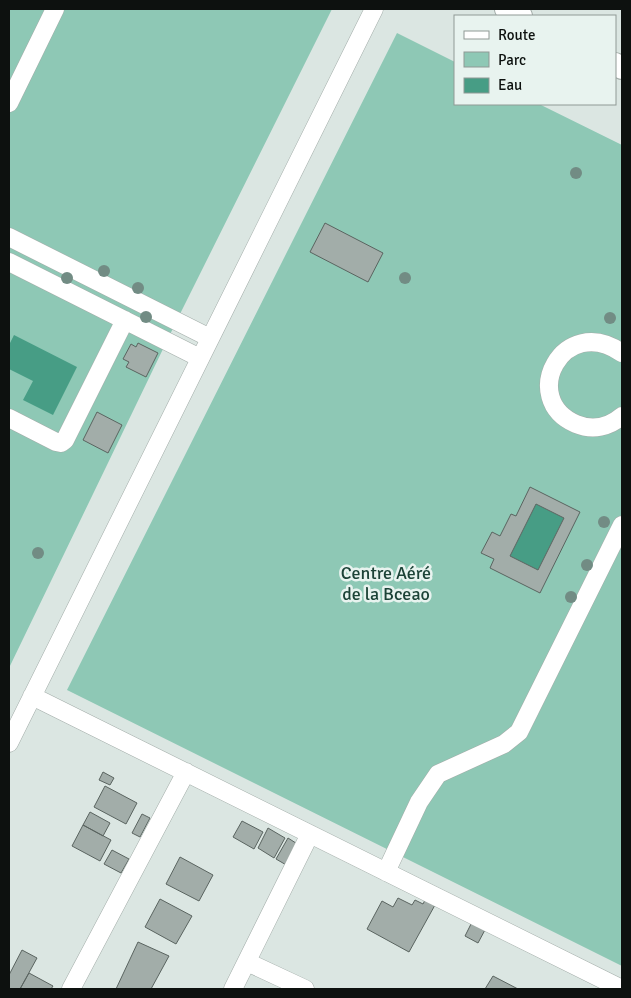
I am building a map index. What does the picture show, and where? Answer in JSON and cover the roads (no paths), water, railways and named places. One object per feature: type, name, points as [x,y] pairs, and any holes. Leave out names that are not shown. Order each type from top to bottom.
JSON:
[{"type":"main road","points":[[506,9],[519,15]]},
{"type":"street","points":[[9,103],[55,9]]},
{"type":"street","points":[[9,743],[374,9]]},
{"type":"street","points":[[9,237],[210,338]]},
{"type":"street","points":[[9,262],[200,358]]},
{"type":"street","points":[[9,418],[56,442],[65,440],[125,320]]},
{"type":"street","points":[[620,346],[594,341],[578,343],[564,351],[554,363],[549,379],[550,395],[556,409],[568,421],[582,427],[599,428],[614,423],[622,416]]},
{"type":"street","points":[[386,872],[419,802],[438,774],[504,744],[519,732],[622,525]]},
{"type":"street","points":[[32,696],[622,989]]},
{"type":"street","points":[[71,989],[186,772]]},
{"type":"street","points":[[233,989],[310,834]]},
{"type":"street","points":[[247,962],[304,989]]},
{"type":"water","points":[[14,335],[77,367],[53,415],[23,400],[33,381],[9,369],[9,345]]},
{"type":"water","points":[[536,504],[564,518],[538,570],[510,556]]},
{"type":"park label","name":"Centre Aéré de la Bceao","points":[[386,583]]}]
